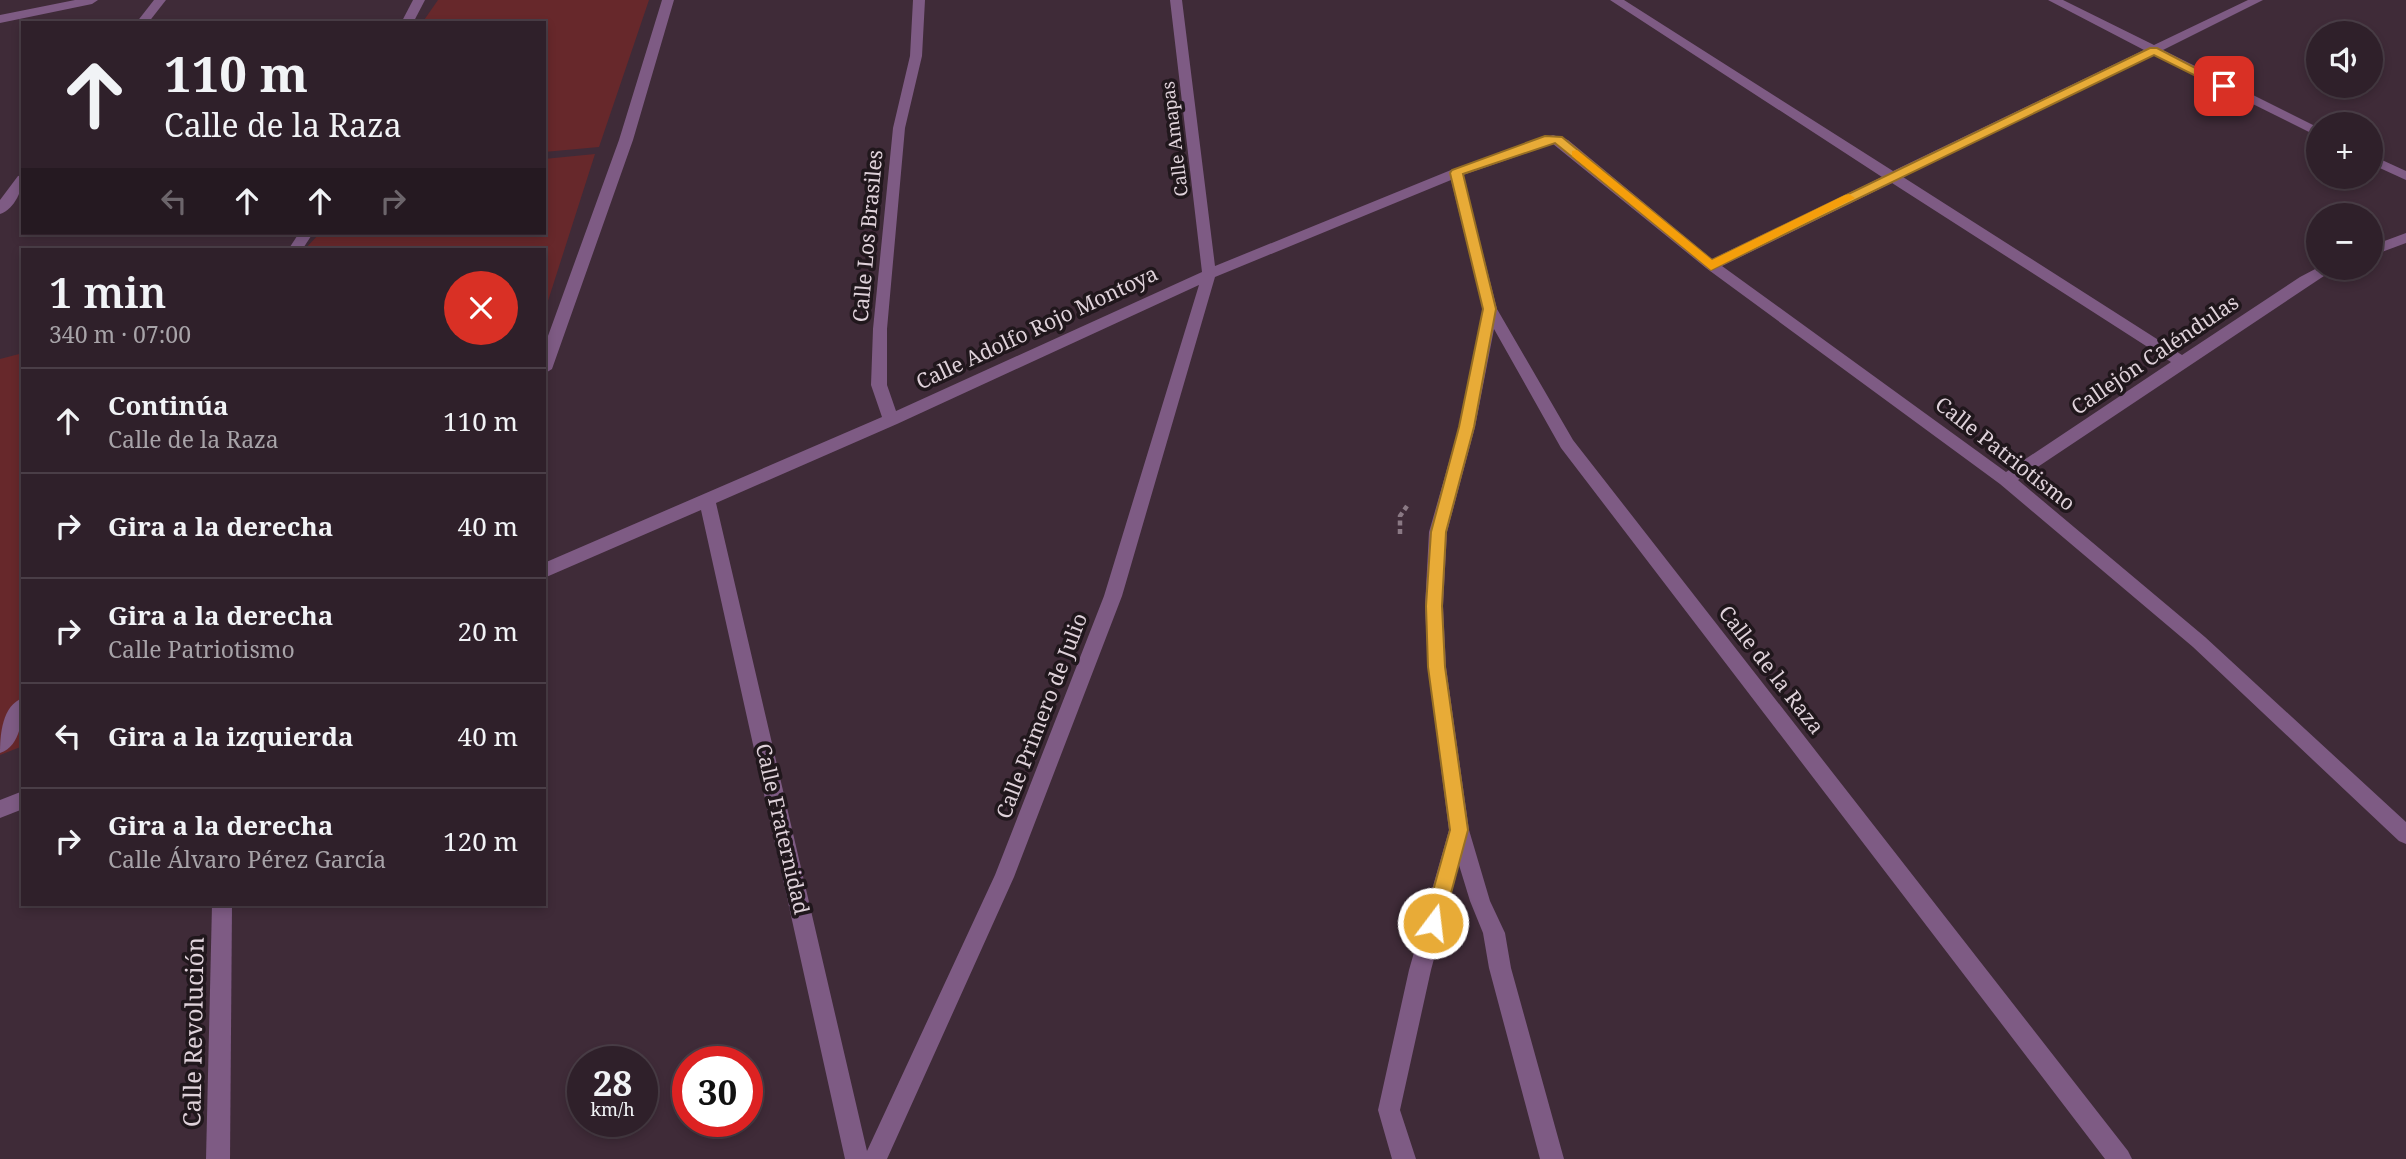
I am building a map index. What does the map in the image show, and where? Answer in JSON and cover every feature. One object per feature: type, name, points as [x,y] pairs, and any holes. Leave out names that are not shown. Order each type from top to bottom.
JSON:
[{"type":"street","points":[[0,19],[92,0]]},
{"type":"street","points":[[144,21],[160,0]]},
{"type":"street","points":[[408,21],[419,0]]},
{"type":"street","points":[[546,363],[626,140],[668,0]]},
{"type":"street","name":"Calle Los Brasiles","points":[[891,420],[878,385],[880,329],[899,128],[916,56],[919,0]]},
{"type":"street","name":"Calle Amapas","points":[[1176,0],[1209,274]]},
{"type":"street","points":[[1616,0],[2183,363]]},
{"type":"street","points":[[2054,0],[2306,126]]},
{"type":"street","points":[[1711,265],[2257,0]]},
{"type":"street","name":"Calle Adolfo Rojo Montoya","points":[[546,570],[891,420],[1209,274],[1456,173],[1553,139]]},
{"type":"street","name":"Calle Patriotismo","points":[[1553,139],[1563,143],[1711,265],[2006,480],[2199,642],[2406,835]]},
{"type":"street","points":[[2383,165],[2406,176]]},
{"type":"street","name":"Calle de la Raza","points":[[1456,173],[1490,309],[1567,444],[2120,1159]]},
{"type":"street","points":[[2,207],[21,182]]},
{"type":"street","points":[[2383,247],[2406,238]]},
{"type":"street","name":"Calle Primero de Julio","points":[[875,1159],[1004,877],[1113,596],[1209,274]]},
{"type":"street","name":"Callejón Caléndulas","points":[[2006,480],[2306,280]]},
{"type":"street","points":[[1490,309],[1467,427],[1438,532],[1434,606],[1437,667],[1459,830],[1480,901],[1494,933],[1500,968],[1552,1159]]},
{"type":"street","name":"Calle Fraternidad","points":[[707,499],[857,1159]]},
{"type":"street","points":[[0,745],[21,709]]},
{"type":"street","points":[[0,809],[21,801]]},
{"type":"street","points":[[1404,1159],[1389,1110],[1420,970],[1459,830]]},
{"type":"street","name":"Calle Revolución","points":[[218,1159],[222,906]]},
{"type":"shaded area","points":[[438,0],[649,0],[599,147],[546,152],[546,21],[423,21]]},
{"type":"shaded area","points":[[595,154],[547,304],[546,248],[306,248],[318,235],[546,235],[546,159]]},
{"type":"shaded area","points":[[21,354],[21,747],[0,755],[0,359]]},
{"type":"slow traffic","points":[[1577,154],[1711,265],[1849,198]]},
{"type":"route","points":[[1433,923],[1459,830],[1437,667],[1434,606],[1438,532],[1467,427],[1490,309],[1456,173],[1550,139],[1558,140],[1711,265],[2154,51],[2224,86]]}]
